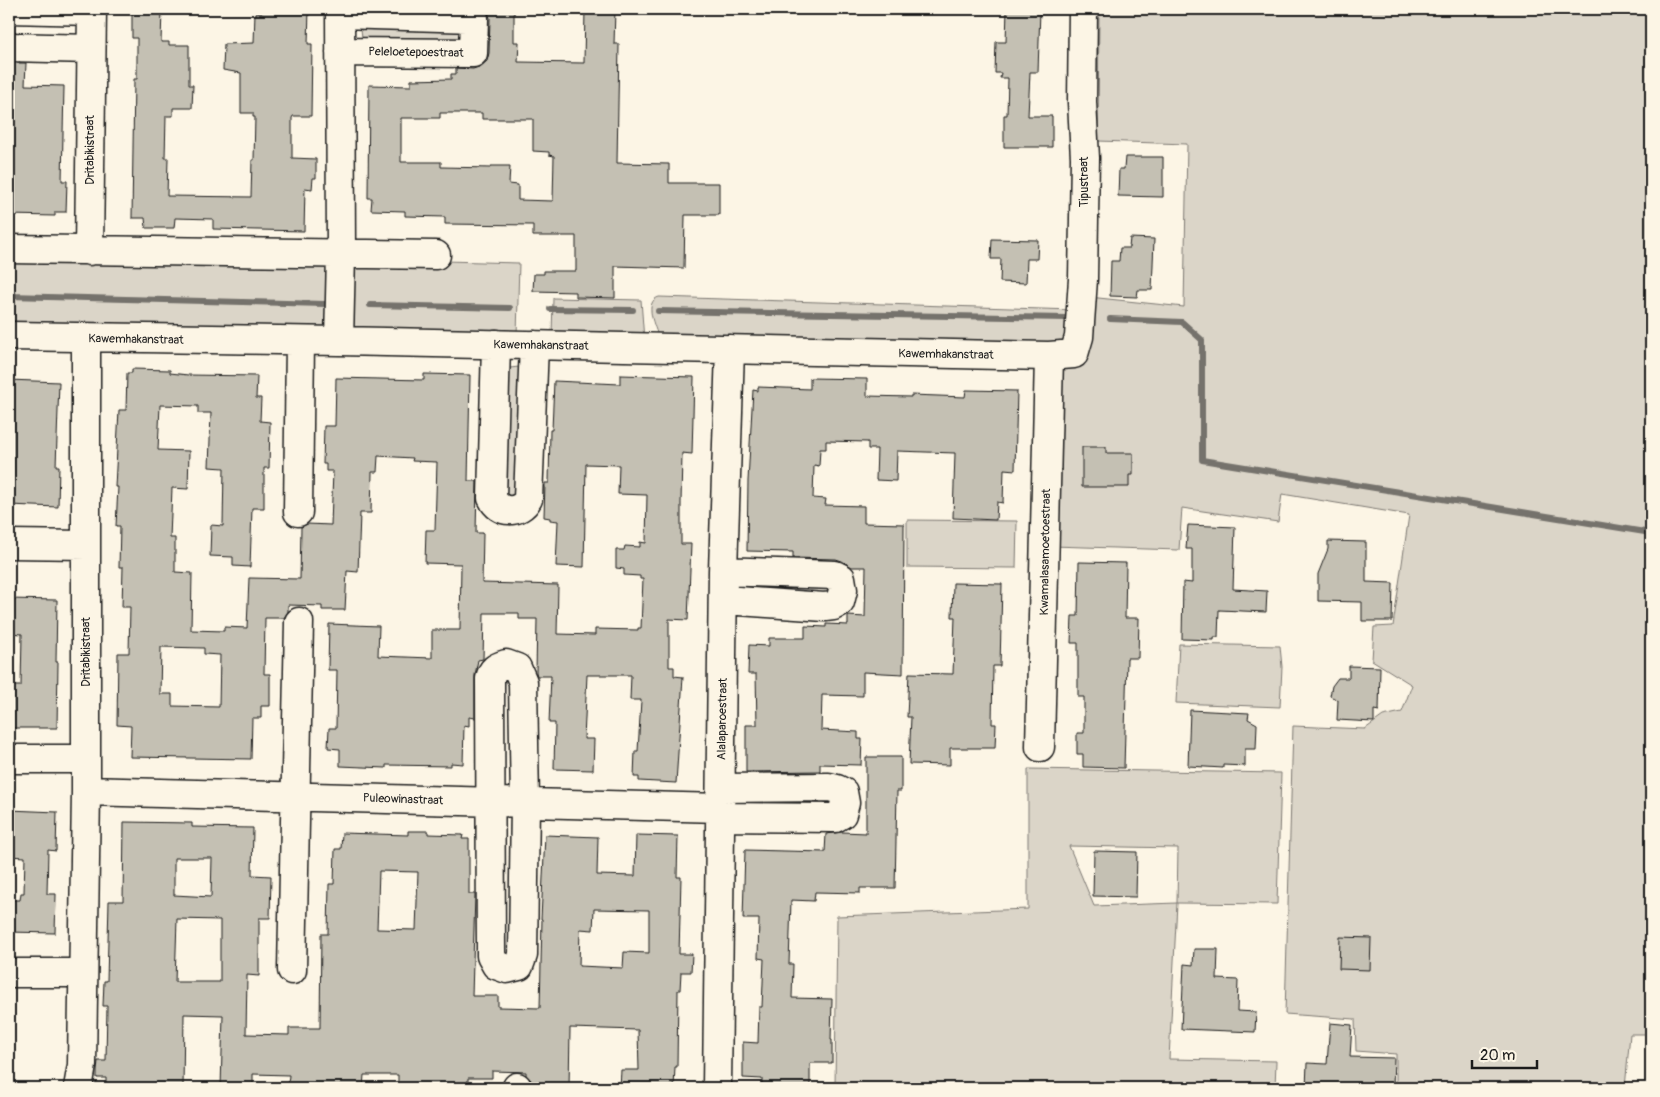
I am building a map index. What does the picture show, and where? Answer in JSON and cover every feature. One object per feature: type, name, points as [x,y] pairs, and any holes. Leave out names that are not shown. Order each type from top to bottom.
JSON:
[{"type":"street","name":"Tipustraat","points":[[1061,355],[1079,337],[1083,279],[1085,158],[1082,102],[1083,9]]},
{"type":"street","name":"Dritabikistraat","points":[[9,10],[92,10],[89,251]]},
{"type":"street","name":"Peleloetepoestraat","points":[[339,341],[341,254],[340,52],[340,11],[474,18],[473,53],[340,52]]},
{"type":"street","points":[[9,47],[91,49]]},
{"type":"street","points":[[9,249],[436,255]]},
{"type":"street","name":"Kawemhakanstraat","points":[[9,336],[1061,355]]},
{"type":"street","name":"Dritabikistraat","points":[[78,1088],[82,1065],[86,791],[86,338]]},
{"type":"street","points":[[298,512],[300,341]]},
{"type":"street","points":[[496,344],[492,498],[495,505],[501,509],[510,510],[518,510],[525,505],[528,499],[534,345]]},
{"type":"street","name":"Alalaparoestraat","points":[[717,1088],[723,571],[730,349]]},
{"type":"street","name":"Kwamalasamoetoestraat","points":[[1040,747],[1061,355]]},
{"type":"street","points":[[9,544],[86,545]]},
{"type":"street","points":[[723,571],[834,575],[841,578],[843,590],[840,602],[833,606],[825,607],[724,600]]},
{"type":"street","points":[[292,970],[300,622]]},
{"type":"street","points":[[506,664],[517,668],[523,682],[525,803],[523,955],[519,966],[507,969],[496,966],[491,956],[492,802],[490,679],[491,672],[496,667],[506,664]]},
{"type":"street","points":[[9,758],[86,760]]},
{"type":"street","name":"Puleowinastraat","points":[[86,791],[525,803],[720,804]]},
{"type":"street","points":[[9,973],[83,973]]},
{"type":"shaded area","points":[[1099,9],[1651,9],[1651,1034],[1630,1034],[1625,1088],[1396,1088],[1396,1054],[1356,1051],[1355,1019],[1285,1014],[1293,726],[1365,729],[1383,716],[1402,712],[1412,685],[1372,660],[1374,627],[1393,626],[1409,515],[1282,494],[1278,522],[1182,508],[1179,550],[1052,546],[1053,380],[1089,297],[1184,307],[1187,144],[1098,141]]},
{"type":"shaded area","points":[[463,24],[471,39],[362,39],[361,28]]},
{"type":"shaded area","points":[[370,259],[519,263],[517,335],[364,332],[350,326],[354,266]]},
{"type":"shaded area","points":[[9,261],[328,267],[327,330],[9,327]]},
{"type":"shaded area","points":[[659,297],[1074,310],[1063,348],[659,338],[651,315],[651,309],[654,300]]},
{"type":"shaded area","points":[[553,298],[641,300],[644,340],[552,337]]},
{"type":"shaded area","points":[[519,367],[524,371],[521,500],[503,507],[504,372],[510,368]]},
{"type":"shaded area","points":[[907,520],[1017,521],[1016,568],[907,567]]},
{"type":"shaded area","points":[[1179,644],[1280,646],[1282,667],[1280,707],[1176,703]]},
{"type":"shaded area","points":[[1028,769],[1281,773],[1277,904],[1177,903],[1169,1059],[1276,1061],[1275,1088],[835,1088],[837,916],[1028,909]],"holes":[[[1069,846],[1178,848],[1177,903],[1094,906]]]},
{"type":"building","points":[[132,9],[162,9],[161,42],[169,42],[169,45],[189,45],[189,85],[193,85],[192,108],[173,108],[173,116],[166,116],[165,158],[168,158],[167,196],[251,197],[255,117],[253,117],[253,113],[241,113],[241,73],[223,70],[224,44],[254,43],[255,13],[262,13],[262,9],[309,9],[308,44],[312,44],[311,116],[293,116],[292,118],[292,158],[316,159],[316,178],[313,178],[312,189],[305,188],[304,231],[213,229],[213,219],[175,218],[174,228],[146,228],[145,218],[132,218],[134,79],[137,79],[137,38],[132,38]]},
{"type":"building","points":[[487,9],[514,9],[514,42],[519,42],[518,62],[584,63],[585,9],[615,10],[614,44],[619,44],[617,163],[669,164],[669,183],[719,183],[719,215],[685,215],[684,268],[615,266],[615,298],[576,297],[576,292],[533,291],[534,274],[544,274],[544,271],[576,271],[576,236],[533,236],[533,225],[445,224],[445,217],[405,216],[405,211],[371,210],[372,198],[368,198],[369,85],[411,86],[411,80],[451,79],[451,74],[456,74],[456,68],[473,69],[481,66],[487,61],[489,53],[490,18]],"holes":[[[440,113],[482,113],[482,119],[533,119],[533,151],[549,152],[549,155],[554,156],[553,201],[518,200],[518,185],[509,184],[510,166],[491,166],[491,168],[441,167],[441,162],[401,162],[401,118],[440,118]]]},
{"type":"building","points":[[1007,9],[1040,9],[1038,72],[1030,72],[1028,116],[1052,116],[1052,147],[1004,147],[1004,115],[1007,115],[1008,78],[1000,78],[1001,73],[995,73],[996,42],[1006,42]]},
{"type":"building","points":[[9,63],[26,63],[25,85],[64,86],[62,181],[67,181],[66,212],[55,212],[55,216],[9,215]]},
{"type":"building","points":[[1125,157],[1163,157],[1163,197],[1118,196],[1119,169],[1124,169]]},
{"type":"building","points":[[1130,238],[1154,239],[1152,290],[1138,290],[1137,297],[1110,296],[1111,261],[1119,261],[1120,248],[1129,248]]},
{"type":"building","points":[[992,239],[1038,240],[1037,259],[1027,259],[1026,283],[1000,282],[1001,259],[991,259]]},
{"type":"building","points":[[132,369],[170,370],[170,373],[188,375],[257,376],[256,398],[261,398],[260,421],[270,422],[269,468],[264,468],[264,508],[252,508],[250,567],[233,566],[233,557],[210,556],[211,525],[223,526],[224,468],[209,467],[211,413],[198,413],[198,406],[160,405],[158,450],[189,451],[188,489],[172,488],[170,538],[175,538],[175,572],[192,573],[191,630],[224,631],[224,627],[247,628],[249,578],[300,579],[301,527],[307,524],[331,525],[333,471],[326,471],[326,464],[323,464],[324,426],[335,426],[336,378],[424,380],[424,374],[470,375],[468,481],[477,481],[476,533],[483,533],[482,583],[558,585],[557,634],[595,635],[595,629],[638,630],[638,628],[641,628],[643,579],[640,579],[640,576],[624,575],[624,569],[616,568],[616,550],[624,550],[625,546],[640,547],[640,542],[646,543],[647,495],[618,494],[619,465],[586,464],[584,567],[556,566],[558,521],[544,517],[545,483],[549,483],[550,430],[552,430],[554,381],[620,384],[620,375],[694,377],[692,454],[682,453],[681,544],[691,544],[688,620],[669,619],[669,667],[674,667],[674,676],[683,677],[676,783],[639,781],[639,777],[634,777],[635,751],[638,751],[641,700],[630,700],[631,675],[587,675],[584,739],[594,739],[593,770],[554,769],[555,723],[549,723],[551,676],[537,676],[536,672],[537,619],[519,619],[519,613],[484,613],[483,659],[478,660],[475,675],[475,718],[469,717],[469,726],[464,725],[463,764],[451,763],[451,766],[386,765],[386,768],[340,766],[340,749],[328,748],[329,728],[336,728],[337,670],[328,670],[329,624],[379,626],[378,656],[432,658],[432,630],[460,630],[461,564],[425,563],[426,530],[435,530],[437,462],[412,461],[413,458],[378,456],[377,472],[372,472],[371,513],[360,513],[358,572],[347,571],[345,610],[322,610],[322,606],[288,605],[288,612],[284,618],[265,618],[264,674],[270,674],[270,706],[261,706],[261,718],[252,718],[251,759],[130,757],[131,726],[117,725],[118,653],[129,653],[130,607],[122,607],[123,567],[119,567],[120,526],[116,526],[118,487],[115,487],[119,410],[126,410],[127,373],[132,373]],"holes":[[[161,647],[204,648],[204,654],[220,655],[219,707],[172,706],[172,694],[160,694]]]},
{"type":"building","points":[[810,378],[867,379],[867,396],[965,397],[966,390],[1017,391],[1015,470],[1004,469],[1003,503],[997,502],[996,520],[953,518],[955,453],[897,451],[896,481],[876,480],[877,449],[868,449],[868,442],[826,441],[826,449],[820,449],[819,466],[814,465],[813,498],[826,499],[825,505],[864,506],[864,523],[904,524],[903,674],[863,672],[863,696],[822,695],[821,730],[858,732],[858,739],[862,739],[861,765],[820,764],[820,771],[746,772],[746,725],[757,725],[756,674],[748,674],[749,645],[769,646],[769,638],[805,638],[805,626],[826,627],[826,624],[848,625],[848,616],[865,617],[866,567],[852,567],[836,559],[793,558],[793,552],[747,551],[748,481],[753,390],[758,391],[758,387],[810,389]]},
{"type":"building","points":[[9,380],[59,382],[56,466],[59,466],[58,507],[9,505]]},
{"type":"building","points":[[1082,447],[1106,447],[1106,453],[1133,453],[1133,475],[1129,475],[1129,487],[1082,487]]},
{"type":"building","points":[[1188,525],[1235,527],[1233,589],[1267,591],[1266,612],[1219,610],[1218,637],[1214,637],[1214,640],[1182,639],[1183,582],[1192,583],[1192,549],[1186,549]]},
{"type":"building","points":[[1328,541],[1366,542],[1366,582],[1393,583],[1392,621],[1362,621],[1362,602],[1318,601],[1318,574],[1328,549]]},
{"type":"building","points":[[1079,562],[1126,563],[1125,618],[1139,618],[1138,658],[1127,658],[1124,768],[1083,767],[1083,754],[1077,754],[1077,733],[1084,733],[1084,697],[1078,697],[1078,643],[1071,643],[1072,616],[1078,616]]},
{"type":"building","points":[[953,583],[1002,584],[1000,666],[993,666],[992,724],[996,724],[995,748],[950,748],[950,765],[909,764],[911,717],[907,717],[909,673],[953,674],[955,617],[952,617]]},
{"type":"building","points":[[9,599],[57,600],[57,728],[9,728],[9,686],[21,686],[22,634],[9,633]]},
{"type":"building","points":[[1349,666],[1380,667],[1379,711],[1374,710],[1374,722],[1337,720],[1338,700],[1330,696],[1332,686],[1338,678],[1349,678]]},
{"type":"building","points":[[1190,710],[1249,713],[1248,719],[1257,724],[1256,749],[1245,749],[1245,766],[1223,765],[1223,768],[1188,766]]},
{"type":"building","points":[[866,757],[901,757],[901,791],[897,791],[895,888],[860,888],[860,893],[815,892],[814,901],[791,900],[789,964],[793,964],[792,998],[832,999],[832,1063],[810,1063],[810,1088],[762,1088],[762,1079],[743,1078],[743,1042],[758,1043],[759,1007],[762,1007],[764,959],[758,958],[759,919],[743,919],[745,850],[825,852],[826,834],[842,832],[866,833]]},
{"type":"building","points":[[9,810],[57,812],[56,851],[48,850],[47,894],[56,894],[55,933],[9,932],[9,900],[20,900],[21,893],[24,893],[25,857],[9,856]]},
{"type":"building","points":[[124,822],[192,823],[192,827],[253,828],[252,875],[271,876],[270,918],[259,918],[259,976],[247,975],[246,1034],[289,1035],[289,1028],[320,1028],[321,934],[328,934],[329,884],[334,884],[335,849],[341,849],[342,833],[408,835],[408,831],[428,831],[428,834],[463,835],[462,839],[469,839],[469,894],[475,894],[472,996],[498,996],[498,1007],[540,1008],[541,919],[545,835],[598,837],[597,875],[635,876],[636,835],[678,836],[677,877],[681,877],[679,954],[692,954],[691,972],[681,972],[680,990],[678,990],[677,1067],[675,1067],[674,1088],[620,1088],[621,1070],[639,1070],[638,1030],[570,1028],[569,1088],[533,1088],[526,1072],[492,1071],[492,1078],[468,1078],[468,1088],[398,1088],[398,1075],[364,1075],[363,1088],[329,1088],[329,1086],[288,1085],[289,1075],[253,1074],[253,1088],[221,1088],[223,1015],[184,1014],[183,1088],[106,1088],[106,1078],[97,1078],[97,1071],[98,1061],[106,1061],[107,1006],[103,1006],[104,981],[107,981],[109,901],[123,901]],"holes":[[[174,858],[212,858],[211,897],[174,895]],[[379,871],[418,872],[416,930],[377,929]],[[594,909],[649,910],[649,953],[624,952],[623,968],[579,966],[580,929],[593,930]],[[177,919],[220,920],[220,982],[175,982]]]},
{"type":"building","points":[[1094,851],[1137,852],[1136,897],[1093,896]]},
{"type":"building","points":[[1340,937],[1371,938],[1370,970],[1339,969]]},
{"type":"building","points":[[1194,949],[1218,949],[1217,979],[1238,980],[1237,1011],[1256,1012],[1255,1032],[1181,1029],[1184,964],[1193,965]]},
{"type":"building","points":[[1330,1023],[1352,1025],[1350,1057],[1394,1058],[1393,1086],[1374,1085],[1374,1088],[1306,1088],[1307,1063],[1327,1064]]},
{"type":"waterway","points":[[9,296],[325,304]]},
{"type":"waterway","points":[[370,305],[510,308]]},
{"type":"waterway","points":[[550,309],[633,310]]},
{"type":"waterway","points":[[658,311],[1067,318]]},
{"type":"waterway","points":[[1110,319],[1182,322],[1202,340],[1202,460],[1651,533]]}]
